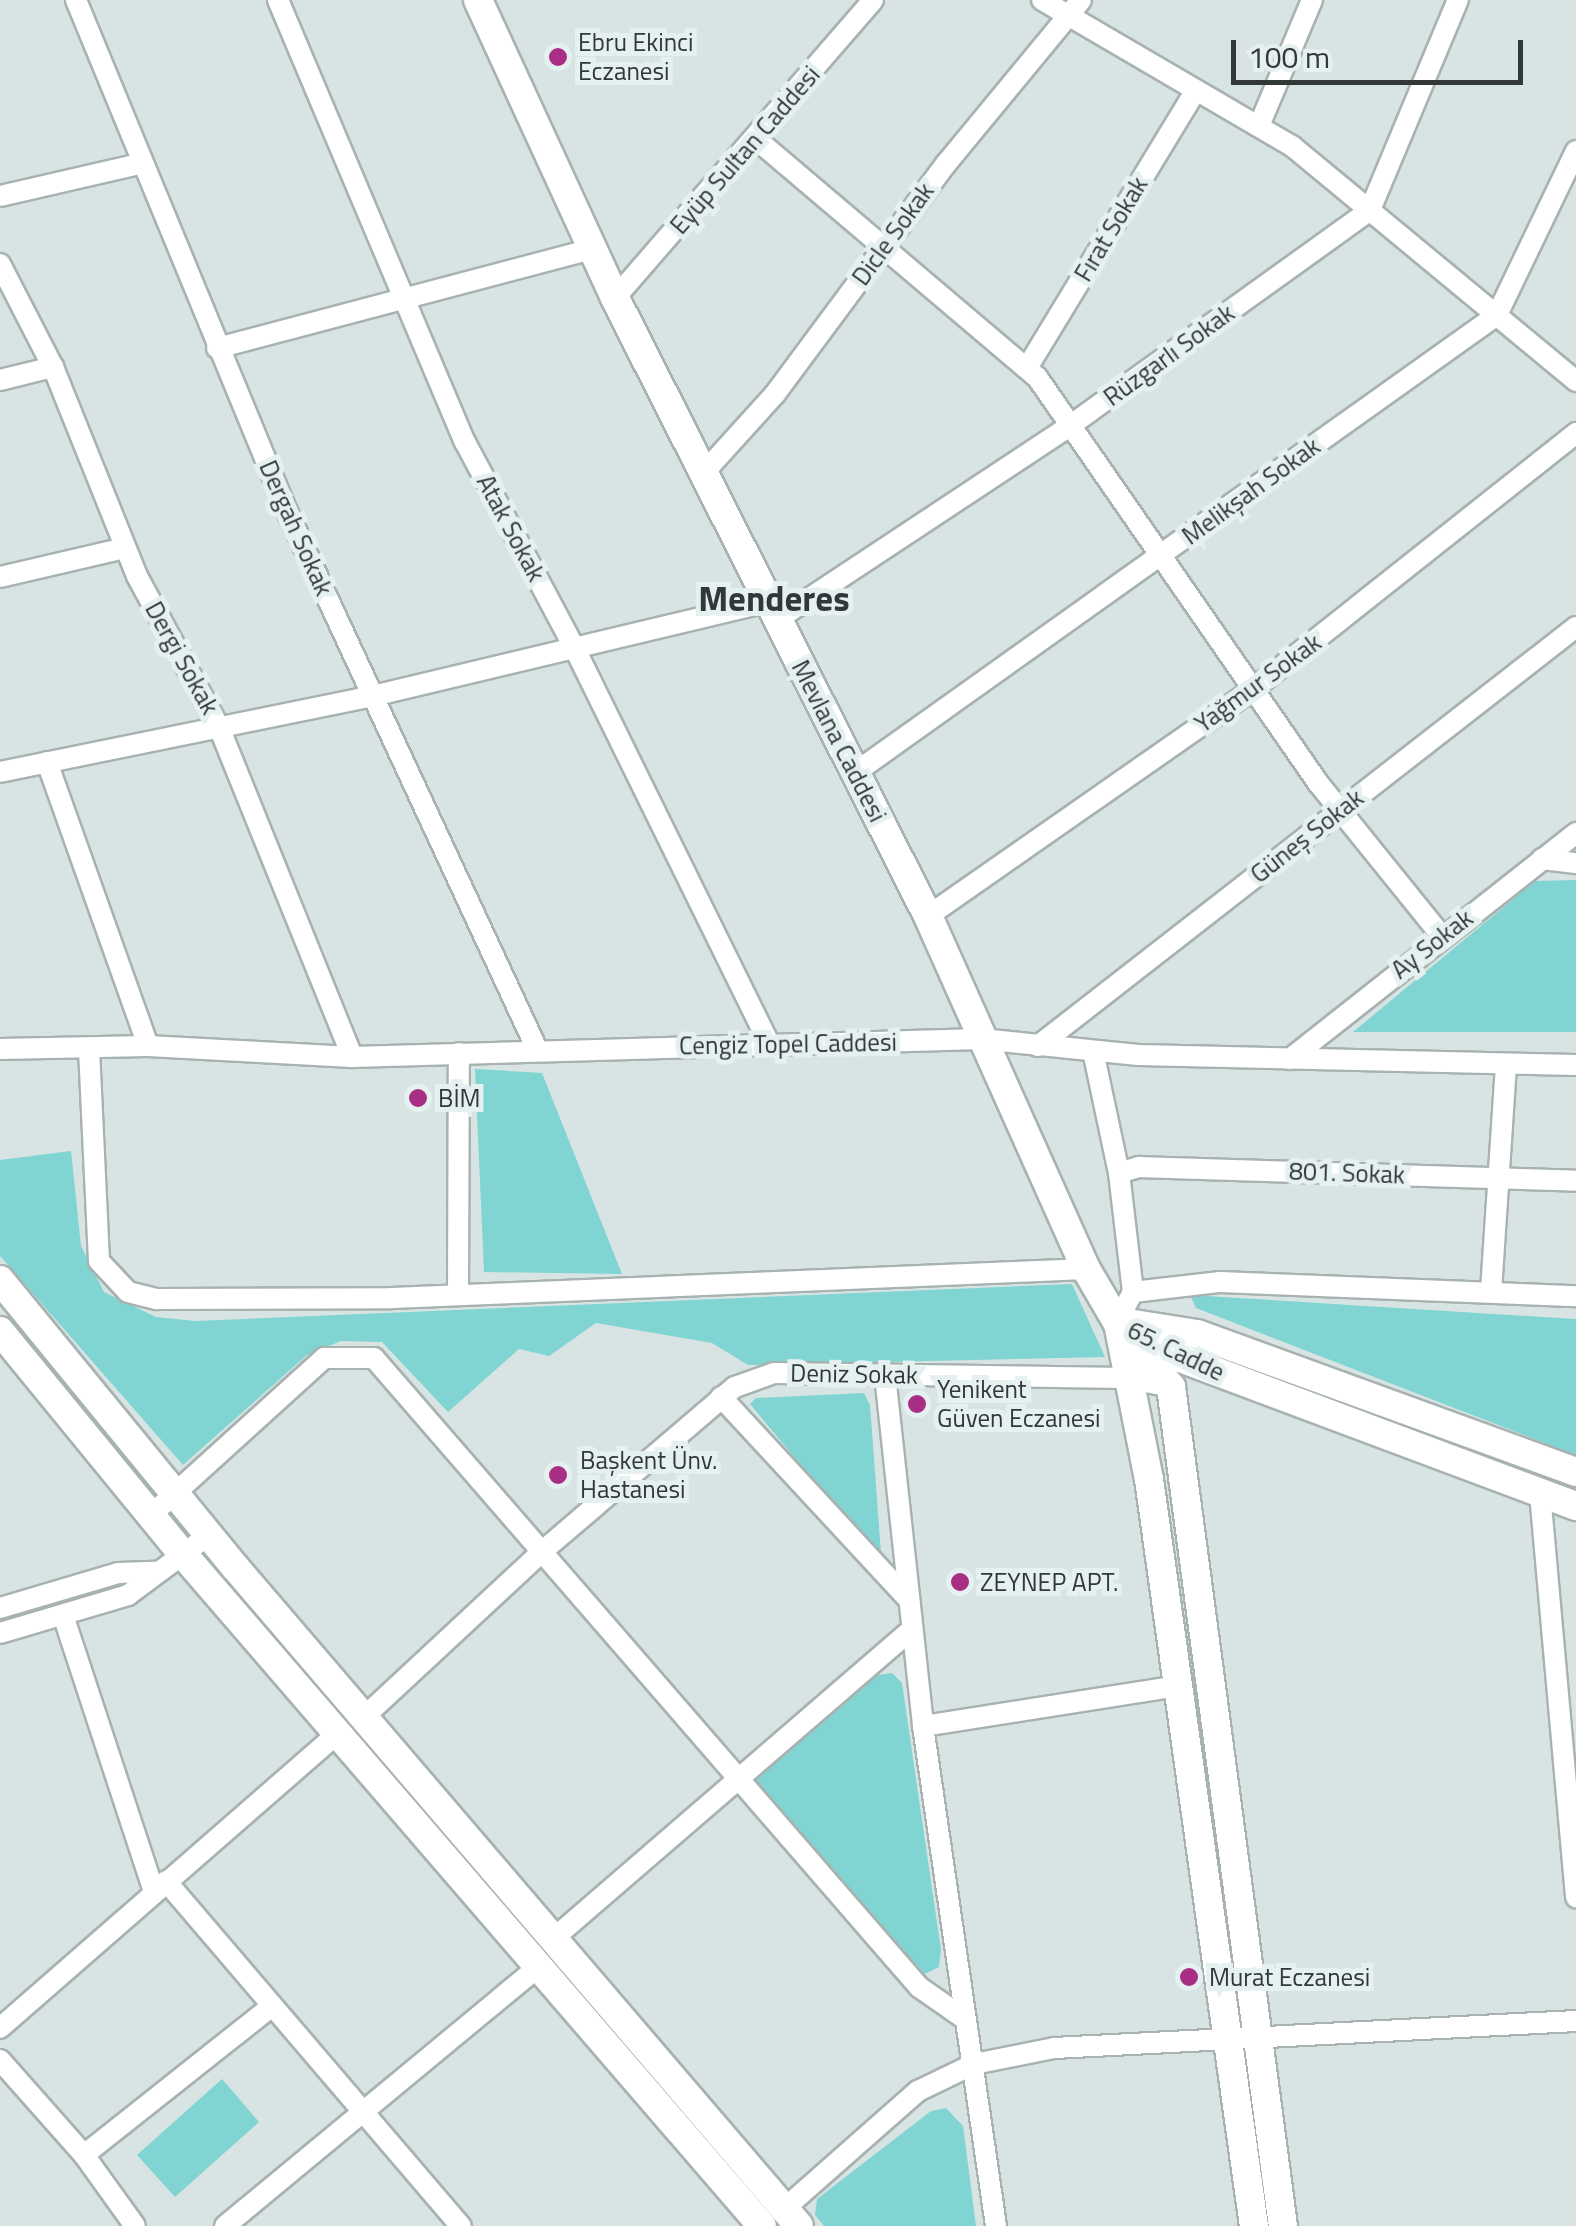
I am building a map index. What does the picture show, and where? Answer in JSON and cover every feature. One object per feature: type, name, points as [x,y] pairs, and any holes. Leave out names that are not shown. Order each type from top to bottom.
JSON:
[{"type":"main road","name":"Mevlana Caddesi","points":[[478,0],[614,298],[707,470],[772,611],[928,916],[1086,1269],[1117,1322]]},
{"type":"main road","points":[[0,1280],[552,1939],[775,2215]]},
{"type":"main road","points":[[1117,1322],[1148,1480],[1254,2226]]},
{"type":"main road","points":[[1117,1322],[1171,1387],[1254,2036],[1283,2226]]},
{"type":"main road","name":"65. Cadde","points":[[1117,1322],[1198,1334],[1576,1472]]},
{"type":"main road","name":"65. Cadde","points":[[1117,1322],[1180,1358],[1576,1506]]},
{"type":"main road","points":[[0,1331],[182,1553],[538,1967],[775,2215]]},
{"type":"street","name":"Dergah Sokak","points":[[76,0],[217,348],[536,1048]]},
{"type":"street","name":"Atak Sokak","points":[[278,0],[465,442],[576,649],[770,1045]]},
{"type":"street","name":"Eyüp Sultan Caddesi","points":[[614,298],[873,0]]},
{"type":"street","points":[[1042,0],[1074,8],[1196,90],[1258,126],[1370,210],[1576,381]]},
{"type":"street","points":[[1258,126],[1312,0]]},
{"type":"street","points":[[1370,210],[1458,0]]},
{"type":"street","name":"Dicle Sokak","points":[[707,470],[776,394],[884,247],[1074,8]]},
{"type":"street","name":"Fırat Sokak","points":[[1026,368],[1196,90]]},
{"type":"street","points":[[756,139],[1026,368],[1071,426],[1252,690],[1340,810],[1442,935]]},
{"type":"street","name":"Melikşah Sokak","points":[[856,772],[1497,315],[1576,151]]},
{"type":"street","points":[[0,196],[140,164]]},
{"type":"street","name":"Rüzgarlı Sokak","points":[[0,772],[772,611],[1071,426],[1370,210]]},
{"type":"street","points":[[217,348],[592,248]]},
{"type":"street","name":"Dergi Sokak","points":[[0,264],[53,367],[126,548],[220,727],[352,1057]]},
{"type":"street","points":[[0,380],[53,367]]},
{"type":"street","name":"Yağmur Sokak","points":[[928,916],[1252,690],[1576,433]]},
{"type":"street","points":[[0,578],[126,548]]},
{"type":"street","name":"Güneş Sokak","points":[[1038,1046],[1576,627]]},
{"type":"street","points":[[47,762],[148,1046]]},
{"type":"street","name":"Ay Sokak","points":[[1290,1059],[1442,935],[1576,833]]},
{"type":"street","points":[[1542,859],[1576,863]]},
{"type":"street","name":"Cengiz Topel Caddesi","points":[[0,1049],[148,1046],[352,1057],[536,1048],[981,1040],[1093,1051],[1576,1065]]},
{"type":"street","points":[[89,1049],[93,1235],[99,1261],[128,1292],[157,1299],[458,1295],[1086,1269]]},
{"type":"street","points":[[1093,1051],[1119,1172],[1133,1292],[1117,1322]]},
{"type":"street","points":[[458,1295],[459,1054]]},
{"type":"street","points":[[1491,1291],[1506,1064]]},
{"type":"street","name":"801. Sokak","points":[[1119,1172],[1139,1167],[1576,1181]]},
{"type":"street","points":[[1133,1292],[1220,1282],[1576,1296]]},
{"type":"street","points":[[151,1515],[324,1358],[348,1354],[374,1358],[395,1375],[545,1548],[919,1987],[965,2019]]},
{"type":"street","name":"Deniz Sokak","points":[[364,1717],[545,1548],[721,1397],[774,1373],[1125,1378],[1171,1387]]},
{"type":"street","points":[[885,1375],[922,1726],[996,2226]]},
{"type":"street","points":[[721,1397],[909,1600]]},
{"type":"street","points":[[1540,1493],[1576,1896]]},
{"type":"street","points":[[0,1634],[128,1595],[210,1534]]},
{"type":"street","points":[[0,1608],[118,1573],[155,1572]]},
{"type":"street","points":[[63,1615],[160,1886],[272,2007],[359,2113],[460,2226]]},
{"type":"street","points":[[552,1939],[912,1629]]},
{"type":"street","points":[[922,1726],[1177,1686]]},
{"type":"street","points":[[0,2028],[337,1734]]},
{"type":"street","points":[[225,2226],[538,1967]]},
{"type":"street","points":[[84,2156],[272,2007]]},
{"type":"street","points":[[775,2215],[918,2092],[974,2064],[1054,2048],[1576,2020]]},
{"type":"street","points":[[0,2060],[84,2156],[135,2226]]},
{"type":"shaded area","points":[[1576,880],[1576,1032],[1353,1032],[1535,881]]},
{"type":"shaded area","points":[[475,1069],[542,1073],[622,1274],[484,1272]]},
{"type":"shaded area","points":[[71,1151],[81,1246],[104,1292],[156,1317],[195,1321],[1072,1284],[1105,1357],[748,1365],[712,1343],[596,1323],[549,1356],[519,1349],[448,1412],[382,1342],[341,1341],[307,1355],[183,1465],[0,1256],[0,1160]]},
{"type":"shaded area","points":[[1190,1295],[1576,1319],[1576,1455],[1196,1308]]},
{"type":"shaded area","points":[[864,1393],[870,1405],[881,1553],[873,1552],[750,1404],[756,1398]]},
{"type":"shaded area","points":[[892,1673],[902,1683],[941,1950],[939,1967],[925,1974],[759,1791],[754,1775],[871,1676]]},
{"type":"shaded area","points":[[222,2079],[259,2122],[175,2197],[137,2155]]},
{"type":"shaded area","points":[[946,2108],[963,2126],[976,2226],[824,2226],[815,2215],[817,2199],[931,2111]]},
{"type":"place","name":"Ebru Ekinci Eczanesi","points":[[558,57]]},
{"type":"place","name":"BİM","points":[[418,1098]]},
{"type":"place","name":"Yenikent Güven Eczanesi","points":[[917,1404]]},
{"type":"place","name":"Başkent Ünv. Hastanesi","points":[[558,1475]]},
{"type":"place","name":"ZEYNEP APT.","points":[[960,1582]]},
{"type":"place","name":"Murat Eczanesi","points":[[1189,1977]]},
{"type":"district","name":"Menderes","points":[[774,598]]}]
